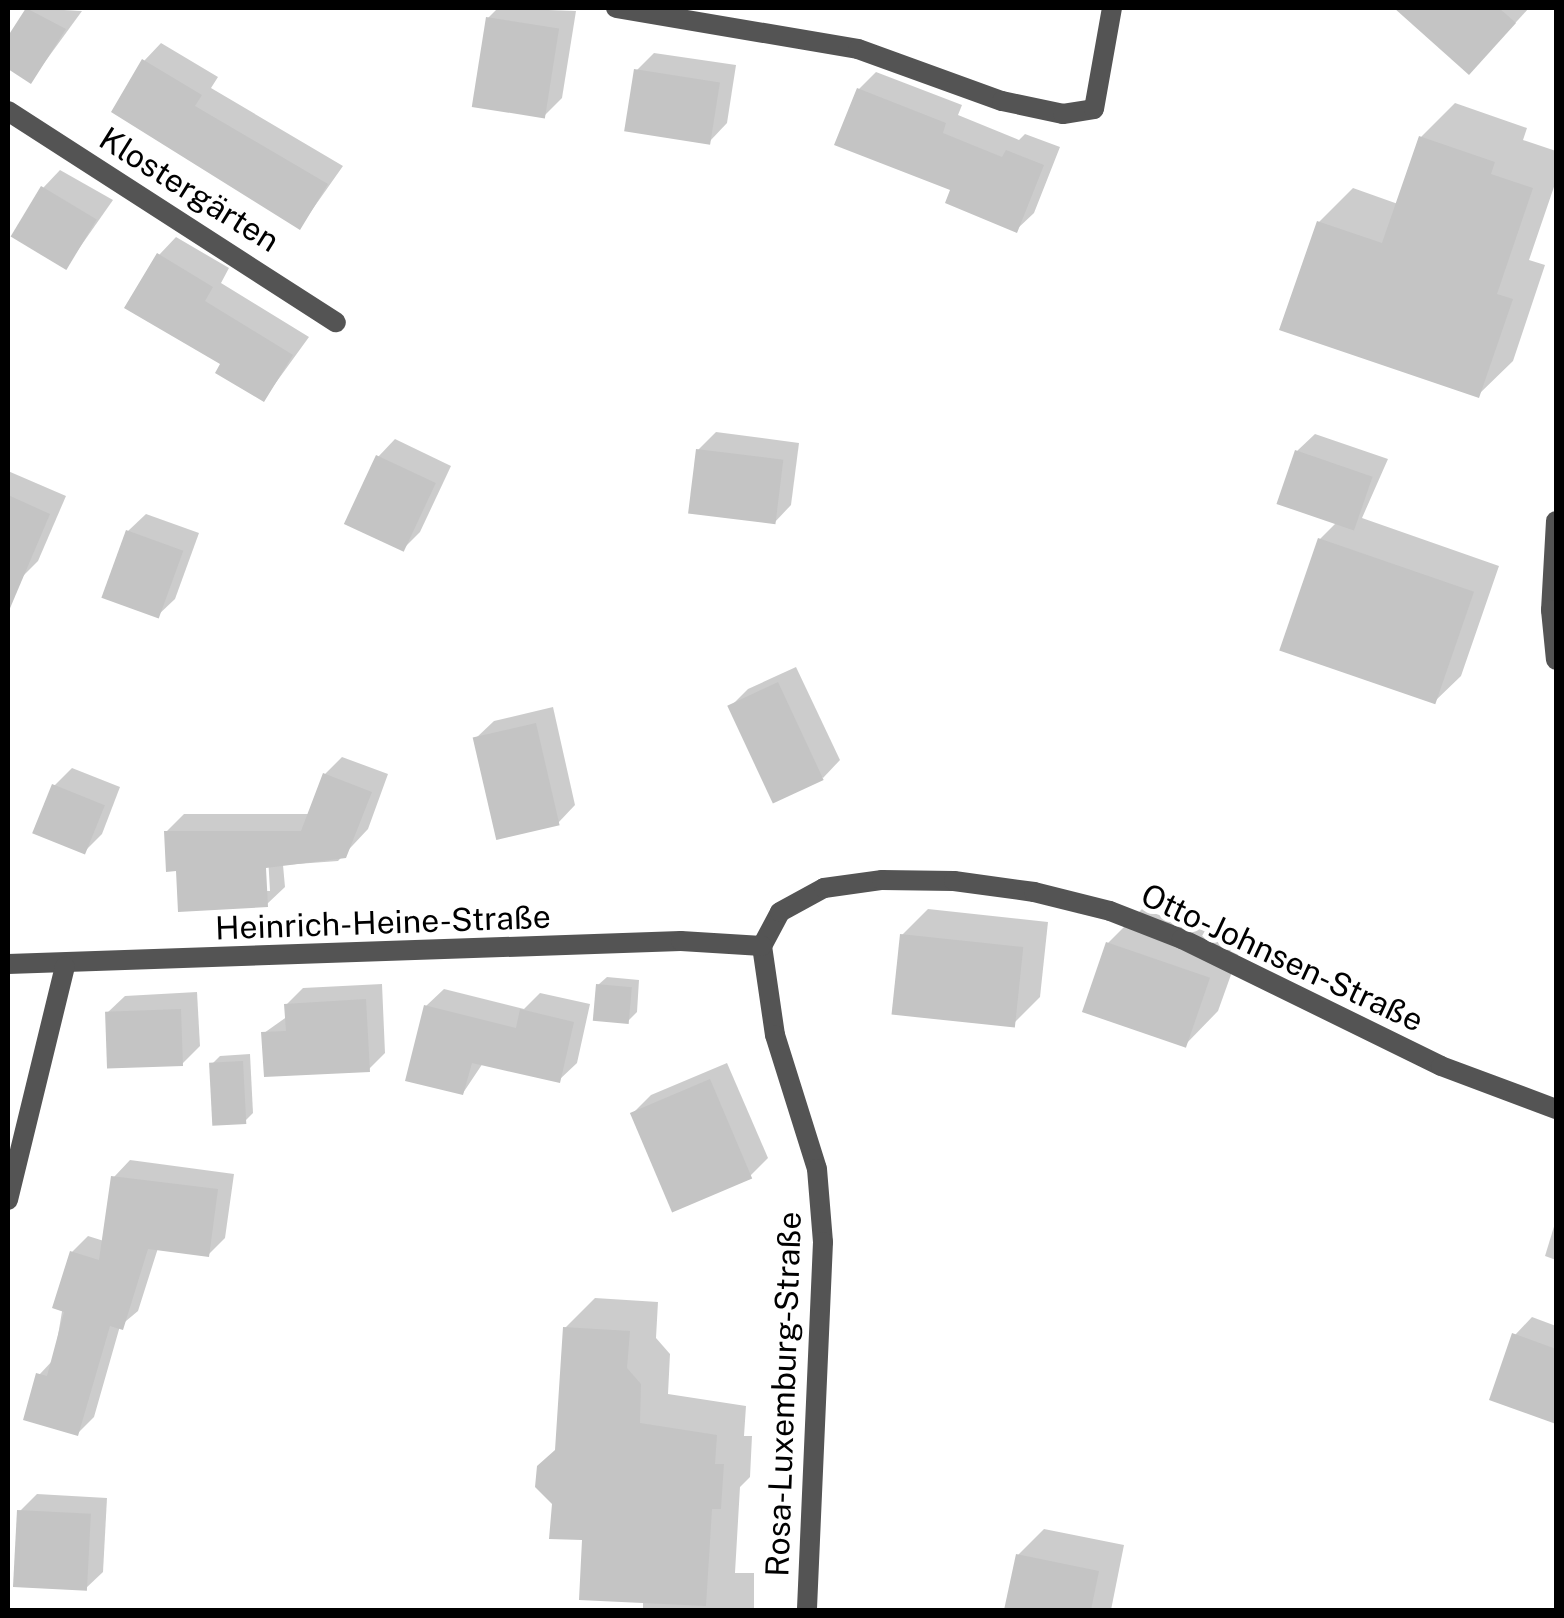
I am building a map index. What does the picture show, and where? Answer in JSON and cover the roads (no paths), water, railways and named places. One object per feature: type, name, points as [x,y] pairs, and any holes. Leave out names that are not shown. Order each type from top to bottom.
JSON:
[{"type":"street","points":[[616,8],[858,49],[1002,101],[1064,114],[1094,108],[1112,8]]},
{"type":"street","name":"Klostergärten","points":[[8,111],[336,322]]},
{"type":"street","points":[[1556,521],[1551,610],[1556,660]]},
{"type":"street","name":"Otto-Johnsen-Straße","points":[[762,946],[780,912],[824,888],[882,880],[954,880],[1034,892],[1110,911],[1182,939],[1441,1066],[1556,1109]]},
{"type":"street","name":"Heinrich-Heine-Straße","points":[[8,964],[64,966],[680,941],[762,946]]},
{"type":"street","name":"Rosa-Luxemburg-Straße","points":[[762,946],[775,1035],[817,1169],[823,1242],[807,1610]]},
{"type":"street","points":[[8,1200],[64,966]]}]
